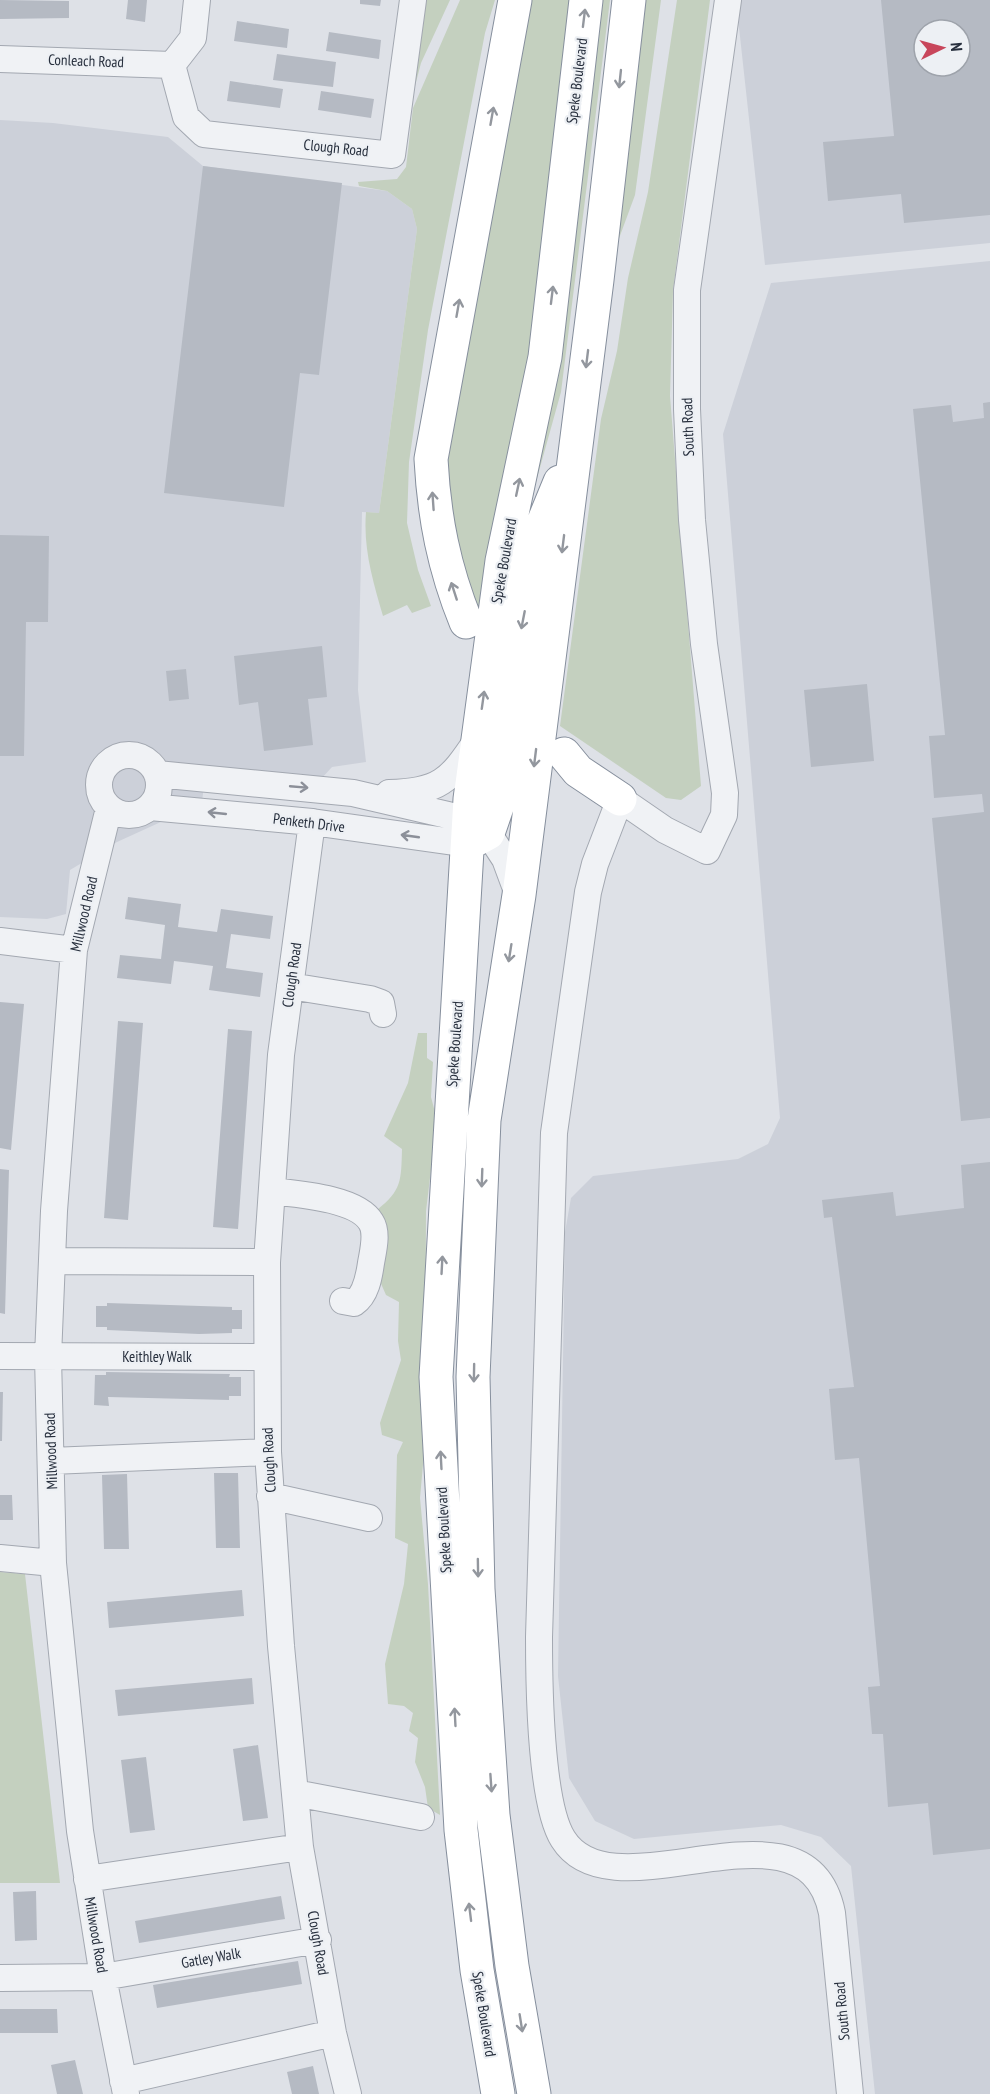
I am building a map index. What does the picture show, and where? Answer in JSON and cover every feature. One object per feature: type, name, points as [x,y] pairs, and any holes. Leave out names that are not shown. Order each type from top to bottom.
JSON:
[{"type":"highway","points":[[466,622],[443,558],[434,511],[431,459],[515,0]]},
{"type":"highway","name":"Speke Boulevard","points":[[496,2086],[477,1970],[460,1830],[436,1377],[475,833],[478,739],[502,561],[545,357],[586,0]]},
{"type":"highway","points":[[533,2090],[512,1966],[491,1779],[478,1589],[473,1377],[484,1120],[519,895],[576,444],[628,0]]},
{"type":"highway","points":[[475,833],[498,804],[520,635],[539,533],[576,444]]},
{"type":"highway","points":[[564,753],[579,771],[620,799]]},
{"type":"street","points":[[172,64],[193,38],[197,0]]},
{"type":"street","name":"Clough Road","points":[[172,64],[186,117],[204,134],[392,155],[413,0]]},
{"type":"street","name":"South Road","points":[[728,0],[687,290],[687,409],[692,520],[704,644],[725,793],[724,815],[707,851],[665,830],[620,799],[595,864],[588,892],[554,1133],[539,1637],[540,1701],[550,1805],[556,1826],[569,1847],[587,1862],[636,1866],[766,1855],[793,1860],[811,1872],[826,1889],[834,1928],[850,2094]]},
{"type":"street","name":"Conleach Road","points":[[0,59],[172,64]]},
{"type":"street","points":[[109,808],[103,800],[98,783],[106,764],[115,758],[134,755],[143,759],[157,774],[353,793],[420,792],[442,782],[462,762],[478,739]]},
{"type":"street","points":[[150,807],[157,795],[157,774]]},
{"type":"street","points":[[353,793],[475,833],[505,859],[519,895]]},
{"type":"street","name":"Penketh Drive","points":[[109,808],[130,815],[150,807],[312,822],[475,833]]},
{"type":"street","name":"Millwood Road","points":[[109,808],[74,950],[48,1357],[53,1563],[87,1879],[103,1977],[125,2087]]},
{"type":"street","name":"Clough Road","points":[[312,822],[281,1054],[267,1262],[268,1452],[300,1847],[333,2033],[348,2094]]},
{"type":"street","points":[[0,941],[74,950]]},
{"type":"street","points":[[290,986],[370,999],[381,1003],[383,1014]]},
{"type":"street","points":[[272,1191],[321,1197],[366,1215],[372,1223],[372,1254],[365,1286],[360,1299],[354,1304],[343,1301]]},
{"type":"street","points":[[53,1261],[267,1262]]},
{"type":"street","name":"Keithley Walk","points":[[0,1356],[266,1357]]},
{"type":"street","points":[[51,1461],[268,1452]]},
{"type":"street","points":[[270,1496],[369,1518]]},
{"type":"street","points":[[0,1558],[53,1563]]},
{"type":"street","points":[[295,1793],[421,1816]]},
{"type":"street","points":[[87,1879],[300,1847]]},
{"type":"street","name":"Gatley Walk","points":[[0,1978],[103,1977],[318,1940]]},
{"type":"street","points":[[125,2087],[333,2033]]},
{"type":"shaded area","points":[[736,0],[990,0],[990,243],[765,265]]},
{"type":"shaded area","points":[[0,120],[53,123],[168,137],[203,166],[387,191],[412,209],[417,229],[379,513],[362,512],[358,690],[366,762],[332,767],[321,779],[206,769],[200,818],[163,821],[117,842],[70,870],[66,914],[47,919],[0,917]]},
{"type":"shaded area","points":[[990,261],[990,2094],[875,2094],[851,1866],[821,1837],[781,1825],[634,1839],[595,1821],[569,1778],[558,1676],[565,1232],[571,1198],[593,1176],[738,1159],[768,1144],[780,1118],[723,434],[771,283]]},
{"type":"green space","points":[[420,0],[450,0],[421,63],[415,86],[408,94]]},
{"type":"green space","points":[[460,0],[495,0],[485,33],[428,330],[409,462],[407,523],[418,570],[431,606],[412,613],[407,605],[383,616],[367,552],[366,512],[379,513],[417,229],[412,209],[387,191],[359,186],[358,182],[397,179],[406,167],[413,108]]},
{"type":"green space","points":[[527,0],[572,0],[530,347],[478,616],[447,530],[446,459]]},
{"type":"green space","points":[[597,0],[610,0],[561,392],[524,525]]},
{"type":"green space","points":[[645,0],[661,0],[635,195],[614,252]]},
{"type":"green space","points":[[677,0],[710,0],[673,291],[670,396],[701,786],[681,800],[666,798],[560,726],[601,419],[617,351],[628,278],[648,192]]},
{"type":"green space","points":[[418,1033],[427,1033],[427,1058],[433,1062],[431,1097],[437,1120],[426,1211],[425,1442],[420,1498],[428,1584],[440,1815],[428,1808],[425,1787],[415,1762],[418,1738],[409,1731],[413,1713],[404,1706],[388,1704],[385,1664],[404,1584],[408,1544],[395,1538],[397,1455],[403,1442],[382,1435],[380,1423],[401,1360],[398,1341],[399,1302],[386,1295],[375,1270],[377,1210],[396,1190],[400,1177],[402,1149],[384,1136],[408,1083]]},
{"type":"green space","points":[[0,1572],[25,1574],[60,1883],[0,1883]]},
{"type":"building","points":[[0,0],[69,1],[69,18],[0,19]]},
{"type":"building","points":[[128,0],[147,0],[145,22],[126,19]]},
{"type":"building","points":[[360,0],[381,0],[380,6],[360,4]]},
{"type":"building","points":[[881,0],[990,0],[990,215],[904,223],[901,194],[828,201],[823,142],[894,136]]},
{"type":"building","points":[[237,21],[289,29],[287,48],[234,41]]},
{"type":"building","points":[[329,32],[381,40],[379,59],[326,51]]},
{"type":"building","points":[[277,54],[336,62],[333,87],[273,80]]},
{"type":"building","points":[[230,81],[283,89],[280,108],[227,101]]},
{"type":"building","points":[[321,91],[374,99],[371,118],[318,110]]},
{"type":"building","points":[[203,166],[342,183],[319,375],[300,373],[284,507],[164,493]]},
{"type":"building","points":[[990,402],[990,1118],[961,1121],[932,818],[984,812],[982,794],[934,798],[929,736],[945,735],[913,409],[951,405],[953,422],[984,418],[983,403]]},
{"type":"building","points":[[0,535],[49,536],[48,622],[26,622],[24,756],[0,756]]},
{"type":"building","points":[[322,646],[327,697],[308,699],[313,745],[264,751],[258,702],[239,705],[234,656]]},
{"type":"building","points":[[186,669],[189,699],[169,701],[166,671]]},
{"type":"building","points":[[867,684],[874,761],[811,767],[804,690]]},
{"type":"building","points":[[128,897],[181,904],[178,927],[217,932],[221,909],[273,916],[270,939],[231,934],[226,968],[263,973],[260,997],[209,990],[213,966],[191,963],[174,961],[171,984],[117,978],[120,955],[161,959],[165,925],[125,919]]},
{"type":"building","points":[[0,1002],[24,1004],[11,1150],[0,1148]]},
{"type":"building","points":[[118,1021],[143,1023],[128,1220],[104,1218]]},
{"type":"building","points":[[228,1029],[252,1031],[238,1229],[213,1227]]},
{"type":"building","points":[[990,1162],[990,1849],[933,1855],[928,1803],[888,1807],[883,1734],[872,1734],[868,1687],[880,1686],[859,1458],[835,1460],[829,1389],[854,1387],[832,1217],[824,1218],[822,1200],[893,1192],[896,1216],[964,1208],[961,1165]]},
{"type":"building","points":[[0,1169],[9,1170],[5,1314],[0,1313]]},
{"type":"building","points":[[107,1303],[232,1307],[232,1310],[242,1310],[242,1329],[232,1329],[232,1333],[199,1334],[107,1330],[107,1327],[96,1327],[96,1306],[107,1306]]},
{"type":"building","points":[[106,1372],[230,1374],[229,1377],[241,1377],[241,1396],[229,1396],[229,1400],[108,1397],[109,1406],[94,1405],[95,1375],[106,1375]]},
{"type":"building","points":[[0,1392],[3,1392],[2,1441],[0,1441]]},
{"type":"building","points":[[214,1473],[238,1473],[240,1548],[216,1548]]},
{"type":"building","points":[[127,1474],[129,1549],[104,1549],[102,1475]]},
{"type":"building","points":[[0,1495],[12,1495],[13,1520],[0,1520]]},
{"type":"building","points":[[242,1590],[244,1616],[109,1628],[107,1602]]},
{"type":"building","points":[[252,1678],[254,1704],[118,1716],[115,1690]]},
{"type":"building","points":[[258,1745],[268,1818],[243,1821],[233,1749]]},
{"type":"building","points":[[146,1757],[155,1830],[130,1833],[121,1760]]},
{"type":"building","points":[[36,1891],[37,1940],[15,1941],[13,1892]]},
{"type":"building","points":[[281,1896],[285,1919],[139,1943],[135,1921]]},
{"type":"building","points":[[298,1961],[302,1984],[157,2008],[153,1985]]},
{"type":"building","points":[[0,2009],[57,2009],[58,2033],[0,2033]]},
{"type":"building","points":[[75,2060],[83,2094],[57,2094],[51,2065]]},
{"type":"building","points":[[313,2066],[319,2094],[292,2094],[287,2072]]}]
